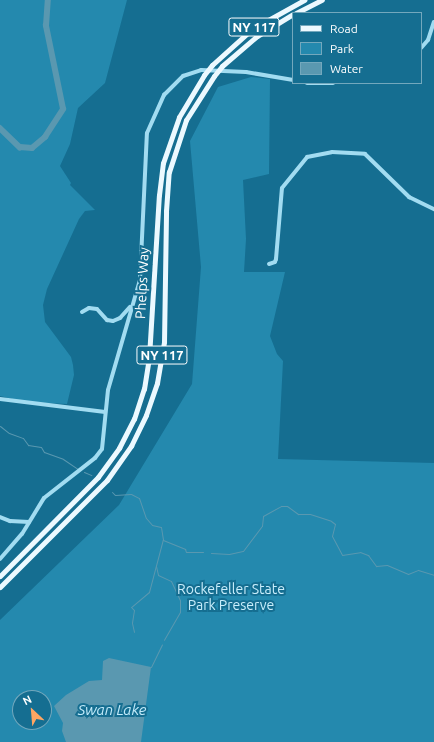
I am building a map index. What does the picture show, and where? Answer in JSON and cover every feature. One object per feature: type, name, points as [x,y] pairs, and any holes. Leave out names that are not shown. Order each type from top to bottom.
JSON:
[{"type":"main road","name":"Phelps Way","points":[[0,576],[98,477],[119,448],[134,419],[144,389],[149,357],[158,203],[163,163],[179,117],[212,65],[252,29],[304,0]]},
{"type":"main road","name":"Phelps Way","points":[[298,12],[322,0]]},
{"type":"main road","name":"Phelps Way","points":[[0,587],[102,487],[127,453],[146,415],[157,383],[164,342],[166,211],[169,172],[186,120],[222,66],[253,38],[292,15]]},
{"type":"street","points":[[422,47],[428,40],[434,22]]},
{"type":"street","points":[[0,559],[16,543],[49,493],[80,471],[100,453],[108,390],[132,305],[142,263],[146,143],[150,123],[164,95],[174,82],[192,72],[206,69],[257,74],[292,80]]},
{"type":"street","points":[[269,264],[275,262],[276,259],[282,188],[307,157],[332,152],[365,154],[409,197],[434,209]]},
{"type":"street","points":[[82,312],[90,308],[97,309],[107,320],[114,321],[120,318],[132,305]]},
{"type":"street","points":[[0,399],[105,412]]},
{"type":"street","points":[[0,518],[10,521],[29,522]]},
{"type":"green space","points":[[0,0],[127,0],[105,83],[78,108],[70,144],[60,166],[71,183],[70,185],[95,210],[85,211],[79,219],[47,289],[43,305],[45,322],[71,357],[73,365],[74,375],[67,404],[25,402],[0,396]]},
{"type":"green space","name":"Rockefeller State Park Preserve","points":[[251,77],[270,79],[269,174],[243,180],[246,239],[244,272],[285,272],[270,336],[277,354],[283,361],[278,459],[434,463],[434,742],[0,742],[0,620],[119,505],[192,384],[201,267],[190,141],[218,87]]},
{"type":"water","name":"Swan Lake","points":[[109,658],[151,667],[141,742],[66,742],[62,731],[63,723],[54,706],[66,695],[89,681],[102,680],[103,661]]},
{"type":"waterway","points":[[0,128],[20,147],[32,148],[45,137],[63,109],[46,26],[48,0]]},
{"type":"waterway","points":[[0,426],[9,433],[23,438],[28,445],[41,447],[44,452],[63,459],[78,469]]},
{"type":"waterway","points":[[84,472],[91,475]]},
{"type":"waterway","points":[[112,492],[115,495],[131,494],[139,498],[146,518],[152,525],[161,527],[163,539],[149,592],[131,607],[134,610],[132,623],[134,632]]},
{"type":"waterway","points":[[211,553],[229,554],[243,551],[262,526],[263,516],[281,506],[287,506],[298,514],[310,514],[331,521],[335,524],[332,536],[342,555],[360,552],[368,555],[376,566],[387,565],[408,574],[418,570],[434,575]]},
{"type":"waterway","points":[[163,540],[185,549],[186,552],[203,552]]},
{"type":"waterway","points":[[156,566],[158,575],[171,581],[180,600],[180,612],[164,640]]},
{"type":"waterway","points":[[151,667],[162,644]]}]
